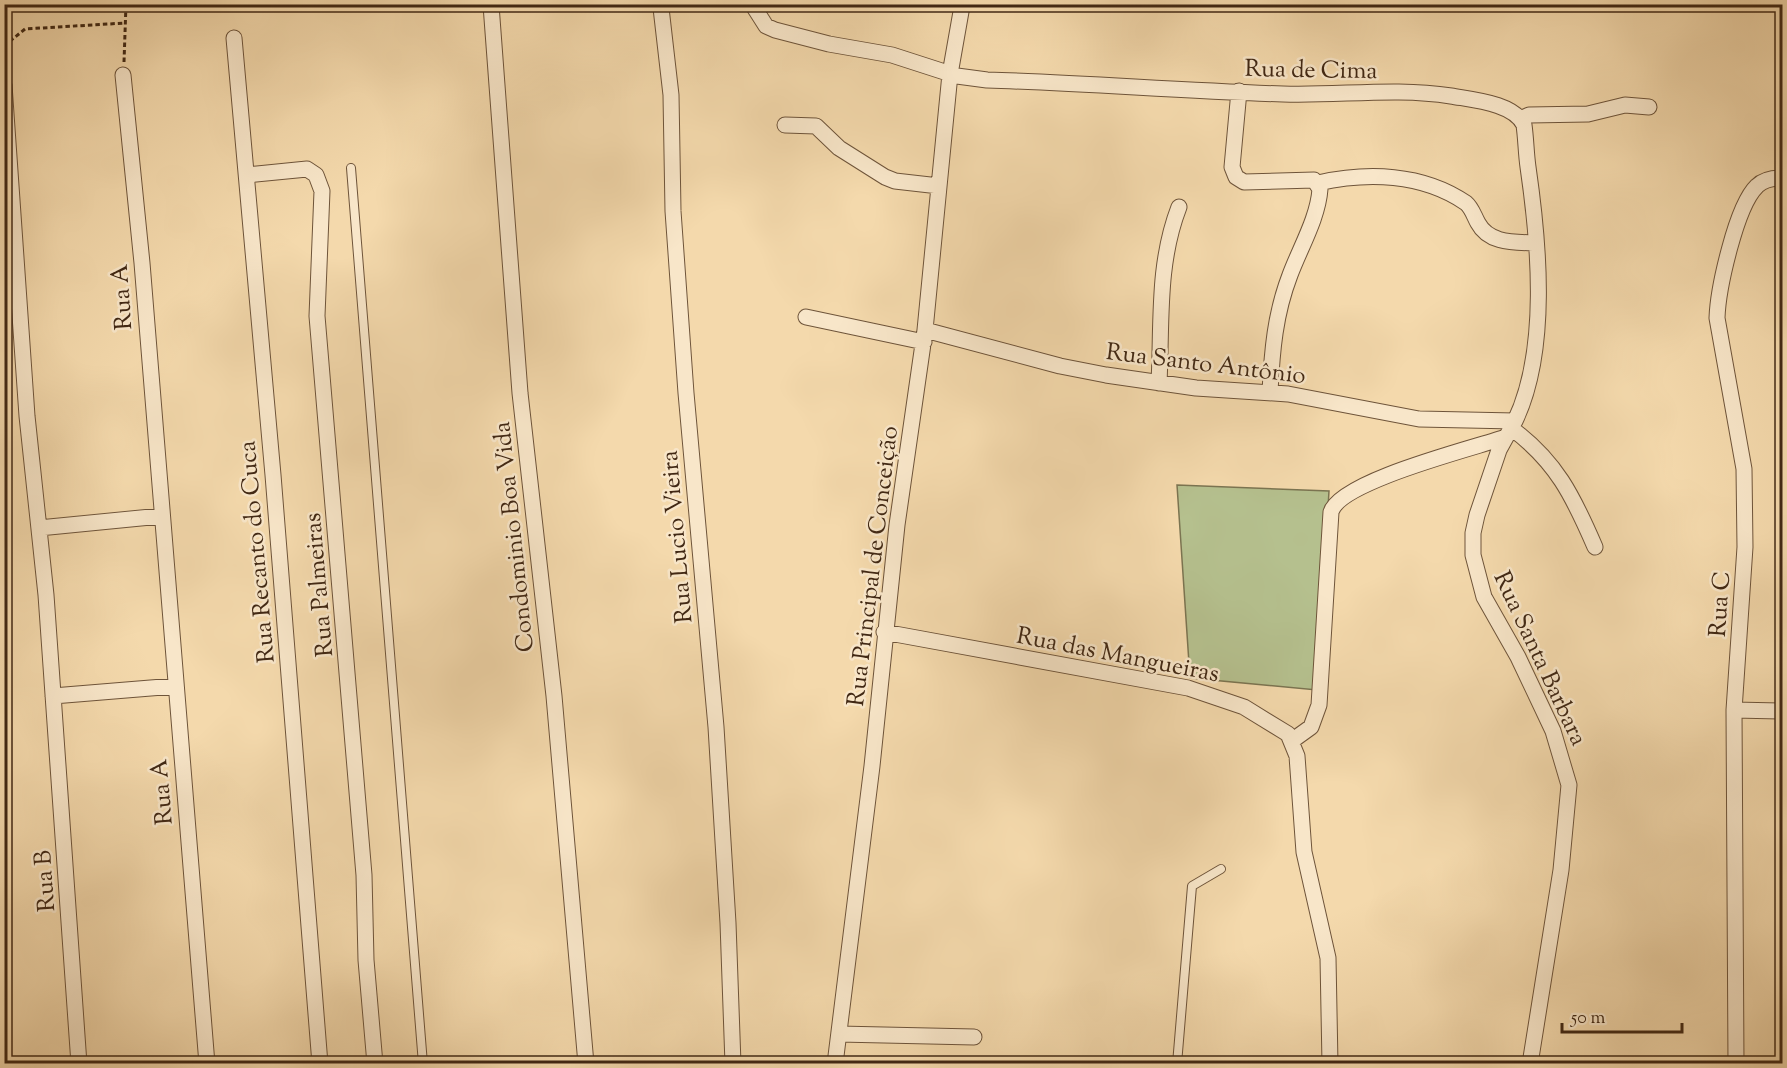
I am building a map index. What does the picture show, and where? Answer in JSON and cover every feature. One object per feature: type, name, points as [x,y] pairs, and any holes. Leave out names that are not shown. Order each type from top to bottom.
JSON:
[{"type":"street","name":"Rua de Cima","points":[[753,4],[766,26],[818,41],[892,55],[950,74],[987,80],[1304,95],[1415,92],[1489,105],[1511,111],[1520,119]]},
{"type":"street","name":"Condominio Boa Vida","points":[[491,5],[520,393],[554,696],[586,1064]]},
{"type":"street","name":"Rua Principal de Conceição","points":[[835,1064],[869,788],[884,632],[924,336],[950,74],[962,6]]},
{"type":"street","name":"Rua Lucio Vieira","points":[[661,8],[671,95],[673,211],[686,393],[716,727],[728,923],[733,1064]]},
{"type":"street","name":"Rua Recanto do Cuca","points":[[234,38],[320,1064]]},
{"type":"street","name":"Rua A","points":[[123,75],[141,263],[160,516],[207,1064]]},
{"type":"street","name":"Rua B","points":[[4,85],[27,416],[54,696],[79,1064]]},
{"type":"street","points":[[1239,92],[1232,167],[1236,177],[1244,182],[1302,179],[1318,183],[1368,175],[1411,180],[1465,203],[1483,231],[1489,236],[1508,242],[1536,243]]},
{"type":"street","points":[[1330,1064],[1328,958],[1304,852],[1299,770],[1293,740],[1311,727],[1319,705],[1331,512],[1342,497],[1366,484],[1511,428],[1528,385],[1536,311],[1536,243],[1525,133],[1520,119],[1529,115],[1588,114],[1625,105],[1649,107]]},
{"type":"street","points":[[785,125],[816,126],[850,156],[895,181],[939,186]]},
{"type":"street","name":"Rua Palmeiras","points":[[247,175],[307,169],[316,176],[322,191],[317,316],[364,875],[366,960],[375,1064]]},
{"type":"street","name":"Rua C","points":[[1736,1064],[1734,710],[1745,548],[1744,469],[1717,318],[1718,296],[1728,255],[1753,190],[1769,178],[1782,177]]},
{"type":"street","points":[[1270,392],[1275,325],[1320,194],[1318,183]]},
{"type":"street","points":[[1159,383],[1161,280],[1168,240],[1179,207]]},
{"type":"street","name":"Rua Santo Antônio","points":[[807,317],[924,336],[1060,366],[1159,383],[1270,392],[1419,419],[1484,420],[1511,428]]},
{"type":"street","points":[[1511,428],[1551,462],[1569,489],[1595,547]]},
{"type":"street","name":"Rua Santa Barbara","points":[[1511,428],[1496,458],[1473,533],[1474,564],[1484,597],[1518,657],[1553,731],[1569,785],[1560,870],[1530,1064]]},
{"type":"street","points":[[39,528],[160,516]]},
{"type":"street","name":"Rua das Mangueiras","points":[[884,632],[1209,693],[1244,707],[1277,725],[1293,740]]},
{"type":"street","points":[[54,696],[175,686]]},
{"type":"street","points":[[1734,710],[1782,711]]},
{"type":"street","points":[[839,1034],[974,1037]]},
{"type":"lane","points":[[351,168],[423,1064]]},
{"type":"lane","points":[[1177,1064],[1192,886],[1221,869]]},
{"type":"path","points":[[123,75],[126,4]]},
{"type":"path","points":[[4,46],[25,29],[125,23]]},
{"type":"green space","points":[[1177,485],[1329,491],[1317,690],[1190,678]]}]
